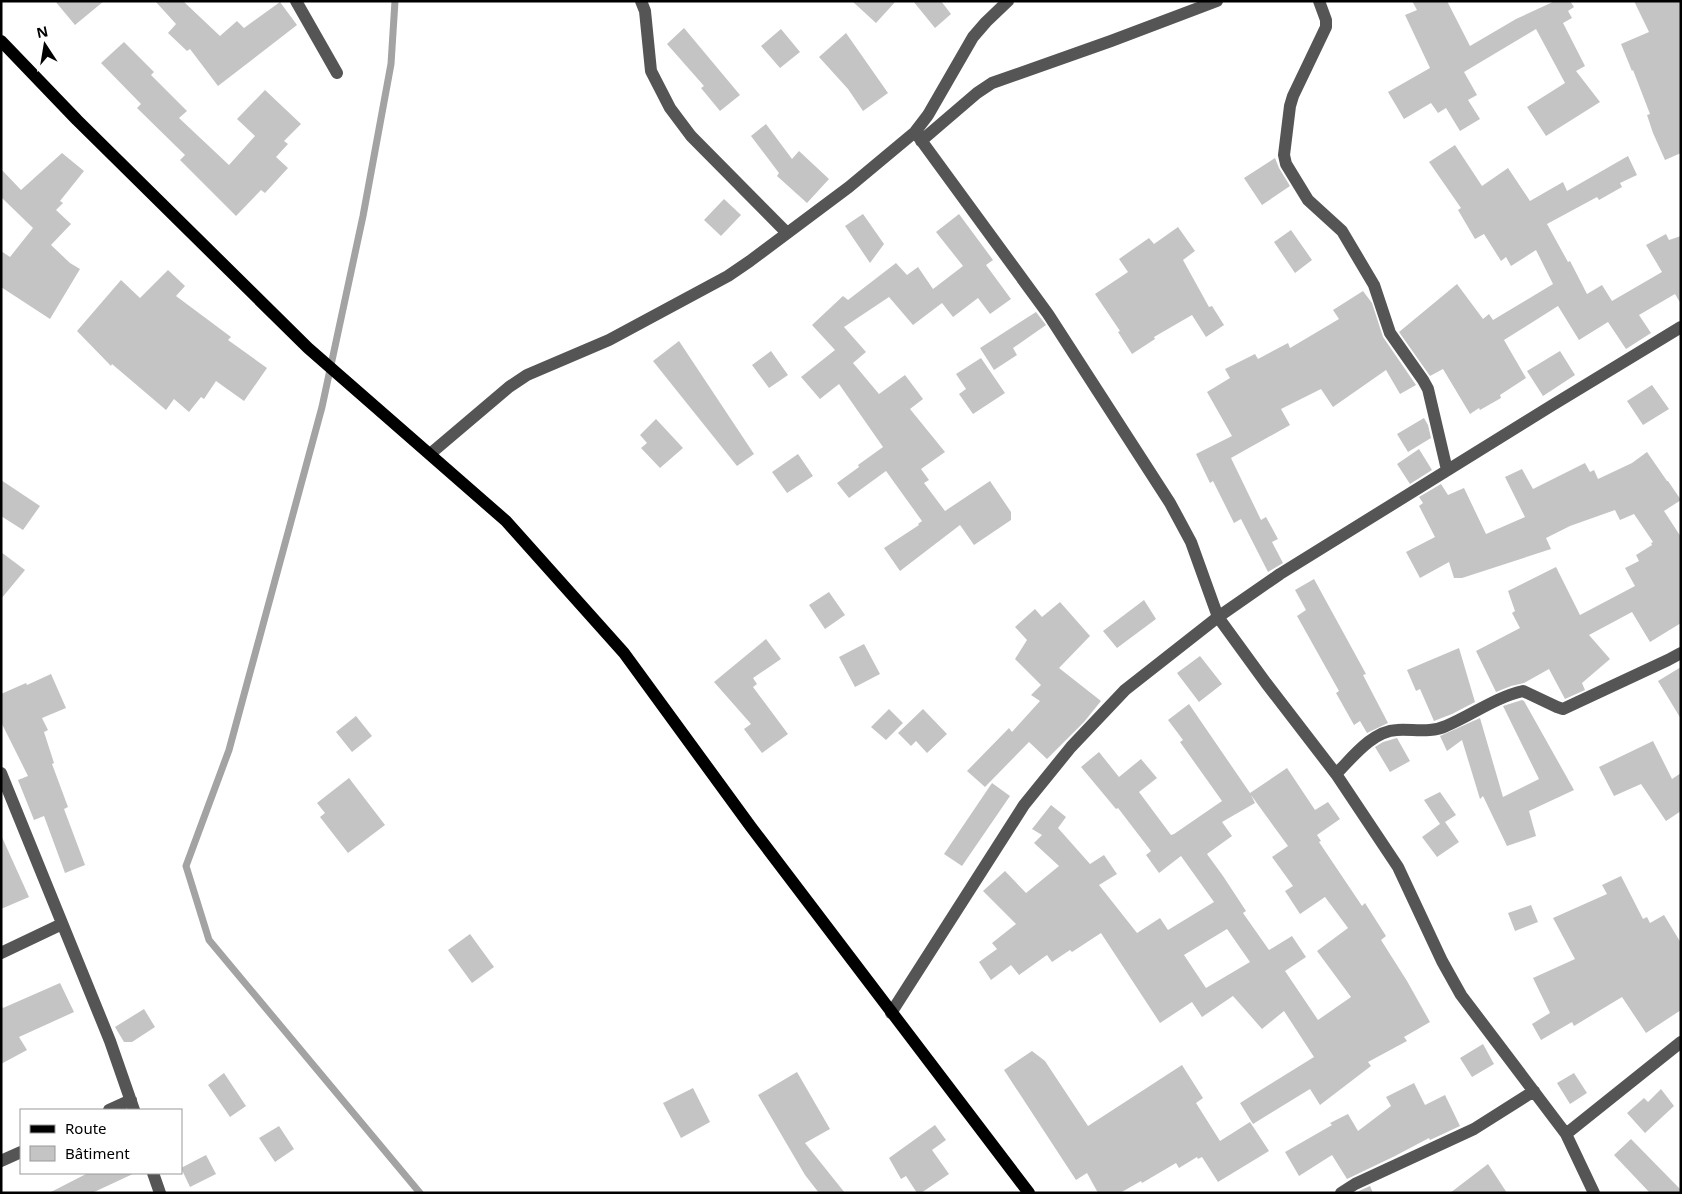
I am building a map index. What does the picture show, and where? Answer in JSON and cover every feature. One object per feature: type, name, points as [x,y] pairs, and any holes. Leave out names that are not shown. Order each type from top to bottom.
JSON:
[{"type":"main road","points":[[1,41],[77,120],[308,348],[506,522],[624,653],[751,827],[1030,1193]]},
{"type":"street","points":[[296,1],[337,73]]},
{"type":"street","points":[[641,1],[645,11],[651,71],[670,108],[691,136],[787,233]]},
{"type":"street","points":[[918,136],[973,37],[1008,1]]},
{"type":"street","points":[[430,454],[508,387],[527,375],[609,340],[750,261],[992,83],[1217,1]]},
{"type":"street","points":[[1319,1],[1326,20],[1326,27],[1290,106],[1284,155],[1286,164],[1308,200],[1342,230],[1369,274],[1390,333],[1428,389],[1447,470]]},
{"type":"street","points":[[918,136],[1048,314],[1170,502],[1191,542],[1218,617],[1266,684],[1336,774],[1398,868],[1442,961],[1462,995],[1566,1134],[1594,1193]]},
{"type":"street","points":[[891,1013],[1024,805],[1071,747],[1125,690],[1218,617],[1280,574],[1681,327]]},
{"type":"street","points":[[1336,774],[1362,748],[1378,736],[1394,730],[1432,730],[1444,727],[1505,696],[1523,691],[1563,708],[1681,653]]},
{"type":"street","points":[[1,773],[110,1041],[133,1105],[115,1109]]},
{"type":"street","points":[[1,953],[62,924]]},
{"type":"street","points":[[1566,1134],[1681,1042]]},
{"type":"street","points":[[1340,1193],[1355,1184],[1474,1129],[1534,1091]]},
{"type":"street","points":[[1,1161],[20,1152]]},
{"type":"street","points":[[154,1174],[160,1193]]},
{"type":"building","points":[[55,1],[104,1],[75,25]]},
{"type":"building","points":[[155,1],[183,1],[220,36],[237,21],[244,28],[280,2],[297,25],[218,86],[190,49],[187,51],[168,33],[176,24]]},
{"type":"building","points":[[852,1],[896,1],[876,23]]},
{"type":"building","points":[[913,1],[941,1],[951,14],[935,28]]},
{"type":"building","points":[[1412,1],[1447,1],[1470,46],[1516,19],[1555,1],[1570,1],[1574,7],[1568,11],[1572,18],[1563,23],[1585,66],[1576,71],[1600,102],[1546,136],[1527,107],[1565,83],[1536,29],[1464,72],[1477,95],[1468,100],[1480,119],[1460,131],[1446,108],[1438,113],[1431,103],[1404,119],[1388,92],[1430,68],[1405,15],[1417,10]]},
{"type":"building","points":[[1634,1],[1681,1],[1681,153],[1665,160],[1647,115],[1650,114],[1621,44],[1649,32]]},
{"type":"building","points":[[684,28],[740,95],[720,111],[701,88],[704,86],[667,44]]},
{"type":"building","points":[[781,29],[800,52],[780,68],[761,46]]},
{"type":"building","points":[[846,33],[888,93],[863,111],[848,89],[819,57]]},
{"type":"building","points":[[124,42],[154,72],[151,75],[187,111],[179,118],[229,165],[255,136],[237,119],[265,90],[301,124],[284,141],[288,144],[276,157],[288,168],[265,193],[261,190],[236,216],[180,160],[185,155],[137,108],[141,104],[101,63]]},
{"type":"building","points":[[766,124],[792,159],[799,151],[829,179],[807,203],[777,176],[779,173],[751,136]]},
{"type":"building","points":[[1455,145],[1482,186],[1508,168],[1530,201],[1563,182],[1567,191],[1628,156],[1637,175],[1620,183],[1622,187],[1599,200],[1597,197],[1547,224],[1568,262],[1570,261],[1587,294],[1602,285],[1612,301],[1662,272],[1646,245],[1666,234],[1669,240],[1681,236],[1681,304],[1675,294],[1639,315],[1651,333],[1626,349],[1608,322],[1579,340],[1558,306],[1504,340],[1526,378],[1500,395],[1501,398],[1470,414],[1443,369],[1430,376],[1399,332],[1457,284],[1483,319],[1489,314],[1493,320],[1553,284],[1536,250],[1511,266],[1506,257],[1501,261],[1484,234],[1475,239],[1458,210],[1461,208],[1429,162]]},
{"type":"building","points":[[62,153],[84,171],[60,201],[63,203],[56,210],[71,224],[51,245],[70,263],[80,269],[50,319],[1,287],[1,251],[10,257],[33,228],[1,197],[1,169],[21,190]]},
{"type":"building","points":[[1275,158],[1290,186],[1262,205],[1244,178]]},
{"type":"building","points":[[724,199],[741,215],[721,236],[704,220]]},
{"type":"building","points":[[863,214],[884,244],[870,263],[845,226]]},
{"type":"building","points":[[959,214],[993,260],[986,265],[1011,299],[990,314],[978,298],[953,317],[942,303],[913,325],[889,297],[844,327],[866,352],[853,363],[879,394],[905,375],[923,399],[910,409],[945,452],[921,469],[929,480],[924,483],[945,511],[990,481],[1011,512],[1011,520],[974,545],[960,525],[900,571],[884,548],[919,525],[922,521],[886,471],[849,498],[837,483],[883,447],[839,384],[820,399],[801,377],[835,350],[812,325],[843,296],[848,300],[896,263],[907,275],[918,267],[933,289],[963,266],[936,232]]},
{"type":"building","points":[[1178,227],[1195,251],[1183,260],[1209,307],[1212,306],[1224,325],[1206,337],[1192,315],[1154,337],[1155,339],[1132,354],[1118,332],[1120,331],[1095,294],[1128,272],[1119,259],[1149,238],[1154,244]]},
{"type":"building","points":[[1291,230],[1312,260],[1295,273],[1274,242]]},
{"type":"building","points":[[168,270],[185,286],[176,296],[231,337],[228,340],[267,368],[244,401],[216,381],[204,399],[201,397],[189,412],[174,399],[166,410],[112,364],[111,366],[77,331],[121,280],[140,298]]},
{"type":"building","points":[[1363,291],[1372,303],[1383,337],[1416,385],[1400,394],[1386,370],[1333,407],[1321,389],[1281,409],[1290,425],[1231,458],[1261,520],[1266,517],[1278,539],[1272,542],[1283,563],[1268,572],[1241,519],[1234,523],[1213,481],[1210,483],[1196,454],[1232,436],[1207,392],[1230,378],[1225,369],[1255,354],[1258,359],[1288,343],[1290,348],[1339,319],[1333,310]]},
{"type":"building","points":[[1036,312],[1046,325],[1013,348],[1017,355],[994,370],[980,348]]},
{"type":"building","points":[[679,341],[754,454],[737,466],[653,361]]},
{"type":"building","points":[[771,351],[788,375],[769,388],[752,365]]},
{"type":"building","points":[[1560,351],[1575,375],[1543,396],[1527,371]]},
{"type":"building","points":[[981,358],[1005,393],[973,414],[959,394],[966,389],[956,374]]},
{"type":"building","points":[[1652,385],[1669,409],[1643,425],[1627,401]]},
{"type":"building","points":[[1424,418],[1431,438],[1408,452],[1397,434]]},
{"type":"building","points":[[656,419],[683,448],[660,468],[641,448],[647,443],[640,435]]},
{"type":"building","points":[[1419,449],[1432,470],[1410,484],[1397,464]]},
{"type":"building","points":[[1647,452],[1681,500],[1664,511],[1681,537],[1681,623],[1650,642],[1632,612],[1589,635],[1610,659],[1582,683],[1585,690],[1565,699],[1549,669],[1524,683],[1496,692],[1476,651],[1520,628],[1512,613],[1515,611],[1508,591],[1556,567],[1580,615],[1635,586],[1625,568],[1639,561],[1636,555],[1652,545],[1651,543],[1653,542],[1634,514],[1620,520],[1615,510],[1570,526],[1546,538],[1551,549],[1462,578],[1454,578],[1449,562],[1420,578],[1406,552],[1435,537],[1419,506],[1423,503],[1419,497],[1441,484],[1448,495],[1464,488],[1486,534],[1525,517],[1505,477],[1522,469],[1533,489],[1585,463],[1590,472],[1594,470],[1598,479],[1632,463]]},
{"type":"building","points":[[798,454],[813,476],[787,493],[772,472]]},
{"type":"building","points":[[1,480],[40,506],[23,530],[1,516]]},
{"type":"building","points":[[1,552],[25,570],[1,599]]},
{"type":"building","points":[[1314,579],[1366,674],[1363,675],[1388,723],[1367,733],[1360,721],[1354,725],[1336,693],[1339,691],[1297,616],[1306,610],[1295,590]]},
{"type":"building","points":[[829,592],[845,615],[825,629],[809,605]]},
{"type":"building","points":[[1144,600],[1156,619],[1117,648],[1103,631]]},
{"type":"building","points":[[1060,602],[1090,636],[1059,668],[1101,701],[1084,722],[1047,759],[1029,742],[985,787],[967,771],[1009,728],[1012,732],[1040,701],[1031,695],[1041,685],[1015,659],[1027,640],[1015,627],[1035,609],[1042,617]]},
{"type":"building","points":[[766,639],[781,659],[753,678],[757,684],[753,687],[788,734],[762,753],[744,729],[751,724],[714,682]]},
{"type":"building","points":[[864,644],[880,674],[855,687],[839,657]]},
{"type":"building","points":[[1459,648],[1475,702],[1434,721],[1420,689],[1416,691],[1407,670]]},
{"type":"building","points":[[1200,656],[1222,684],[1199,702],[1177,673]]},
{"type":"building","points":[[1681,667],[1681,719],[1658,681]]},
{"type":"building","points":[[51,674],[66,708],[42,718],[48,730],[44,732],[54,763],[52,764],[68,807],[64,809],[85,865],[65,873],[44,816],[34,820],[18,780],[28,776],[1,722],[1,694]]},
{"type":"building","points":[[1522,700],[1574,790],[1529,811],[1536,836],[1507,846],[1483,796],[1480,799],[1462,740],[1447,751],[1440,736],[1480,718],[1503,797],[1539,779],[1503,706]]},
{"type":"building","points":[[1189,704],[1250,793],[1287,768],[1315,810],[1328,802],[1340,819],[1317,835],[1321,841],[1319,842],[1362,906],[1365,903],[1386,936],[1381,940],[1430,1022],[1404,1037],[1407,1041],[1368,1062],[1371,1066],[1320,1105],[1310,1089],[1253,1124],[1240,1103],[1314,1057],[1284,1011],[1262,1029],[1233,996],[1202,1017],[1192,1002],[1160,1023],[1101,933],[1072,952],[1070,950],[1052,962],[1047,955],[1019,975],[1011,965],[991,980],[979,962],[997,949],[992,943],[1016,924],[983,891],[1005,871],[1026,893],[1059,866],[1034,843],[1042,835],[1032,829],[1051,805],[1066,817],[1058,828],[1090,864],[1104,855],[1117,874],[1099,885],[1137,933],[1160,918],[1168,930],[1214,902],[1181,856],[1159,873],[1146,855],[1151,851],[1118,808],[1116,809],[1081,767],[1099,752],[1119,777],[1141,759],[1157,778],[1139,792],[1171,835],[1174,834],[1222,801],[1180,742],[1183,740],[1168,720]],"holes":[[[1251,795],[1288,846],[1272,857],[1293,886],[1285,891],[1300,914],[1325,897],[1348,928],[1317,951],[1351,997],[1318,1020],[1285,971],[1306,957],[1292,936],[1269,950],[1243,913],[1246,911],[1207,854],[1232,836],[1222,822],[1255,803]],[[1227,929],[1250,962],[1206,988],[1184,955]]]},
{"type":"building","points":[[889,709],[903,723],[886,740],[871,727]]},
{"type":"building","points":[[923,709],[947,734],[927,753],[916,741],[911,746],[898,733]]},
{"type":"building","points":[[356,716],[372,736],[352,752],[336,732]]},
{"type":"building","points":[[1397,738],[1410,761],[1390,772],[1375,747],[1383,742]]},
{"type":"building","points":[[1653,741],[1672,779],[1681,773],[1681,811],[1666,821],[1641,784],[1614,796],[1599,767]]},
{"type":"building","points":[[349,778],[385,825],[348,853],[320,817],[325,813],[317,803]]},
{"type":"building","points":[[992,783],[1010,796],[962,866],[944,854]]},
{"type":"building","points":[[1440,792],[1456,815],[1445,822],[1459,842],[1437,857],[1422,837],[1440,824],[1424,800]]},
{"type":"building","points":[[1,835],[29,897],[1,909]]},
{"type":"building","points":[[1621,876],[1643,919],[1647,917],[1650,923],[1664,915],[1681,943],[1681,1010],[1646,1033],[1622,997],[1574,1026],[1572,1022],[1541,1040],[1532,1024],[1550,1013],[1533,978],[1575,959],[1553,918],[1607,894],[1602,885]]},
{"type":"building","points":[[1531,905],[1538,922],[1515,931],[1508,913]]},
{"type":"building","points":[[470,934],[494,967],[472,983],[448,950]]},
{"type":"building","points":[[60,983],[74,1012],[19,1037],[27,1050],[1,1064],[1,1005],[3,1008]]},
{"type":"building","points":[[144,1009],[155,1027],[132,1042],[124,1042],[115,1027]]},
{"type":"building","points":[[1483,1044],[1494,1064],[1472,1077],[1460,1058]]},
{"type":"building","points":[[1032,1051],[1045,1061],[1088,1126],[1182,1065],[1203,1098],[1196,1103],[1220,1141],[1250,1122],[1269,1151],[1218,1182],[1202,1157],[1198,1159],[1197,1157],[1179,1168],[1176,1163],[1142,1183],[1141,1181],[1120,1193],[1098,1193],[1087,1173],[1076,1180],[1004,1070]]},
{"type":"building","points":[[797,1072],[830,1129],[805,1143],[845,1193],[819,1193],[805,1175],[758,1095]]},
{"type":"building","points":[[224,1073],[246,1106],[230,1117],[208,1085]]},
{"type":"building","points":[[1574,1073],[1587,1093],[1570,1104],[1557,1083]]},
{"type":"building","points":[[1414,1083],[1425,1105],[1445,1095],[1460,1126],[1430,1140],[1429,1138],[1347,1179],[1332,1155],[1299,1176],[1285,1152],[1332,1125],[1330,1123],[1348,1114],[1358,1131],[1391,1106],[1386,1097]]},
{"type":"building","points":[[693,1088],[710,1122],[681,1138],[663,1103]]},
{"type":"building","points":[[1661,1089],[1674,1106],[1645,1133],[1627,1113],[1644,1098],[1648,1102]]},
{"type":"building","points":[[935,1125],[946,1140],[932,1150],[949,1174],[921,1193],[917,1193],[906,1176],[901,1179],[889,1158]]},
{"type":"building","points":[[279,1126],[294,1149],[275,1162],[259,1138]]},
{"type":"building","points":[[1631,1139],[1681,1190],[1681,1193],[1650,1193],[1614,1155]]},
{"type":"building","points":[[206,1155],[216,1174],[190,1187],[182,1167]]},
{"type":"building","points":[[1488,1164],[1507,1193],[1450,1193]]},
{"type":"building","points":[[86,1174],[133,1174],[92,1193],[49,1193]]},
{"type":"building","points":[[1370,1186],[1373,1193],[1356,1193],[1359,1191]]},
{"type":"waterway","points":[[395,1],[391,64],[363,216],[322,407],[229,750],[186,866],[209,940],[420,1193]]}]
